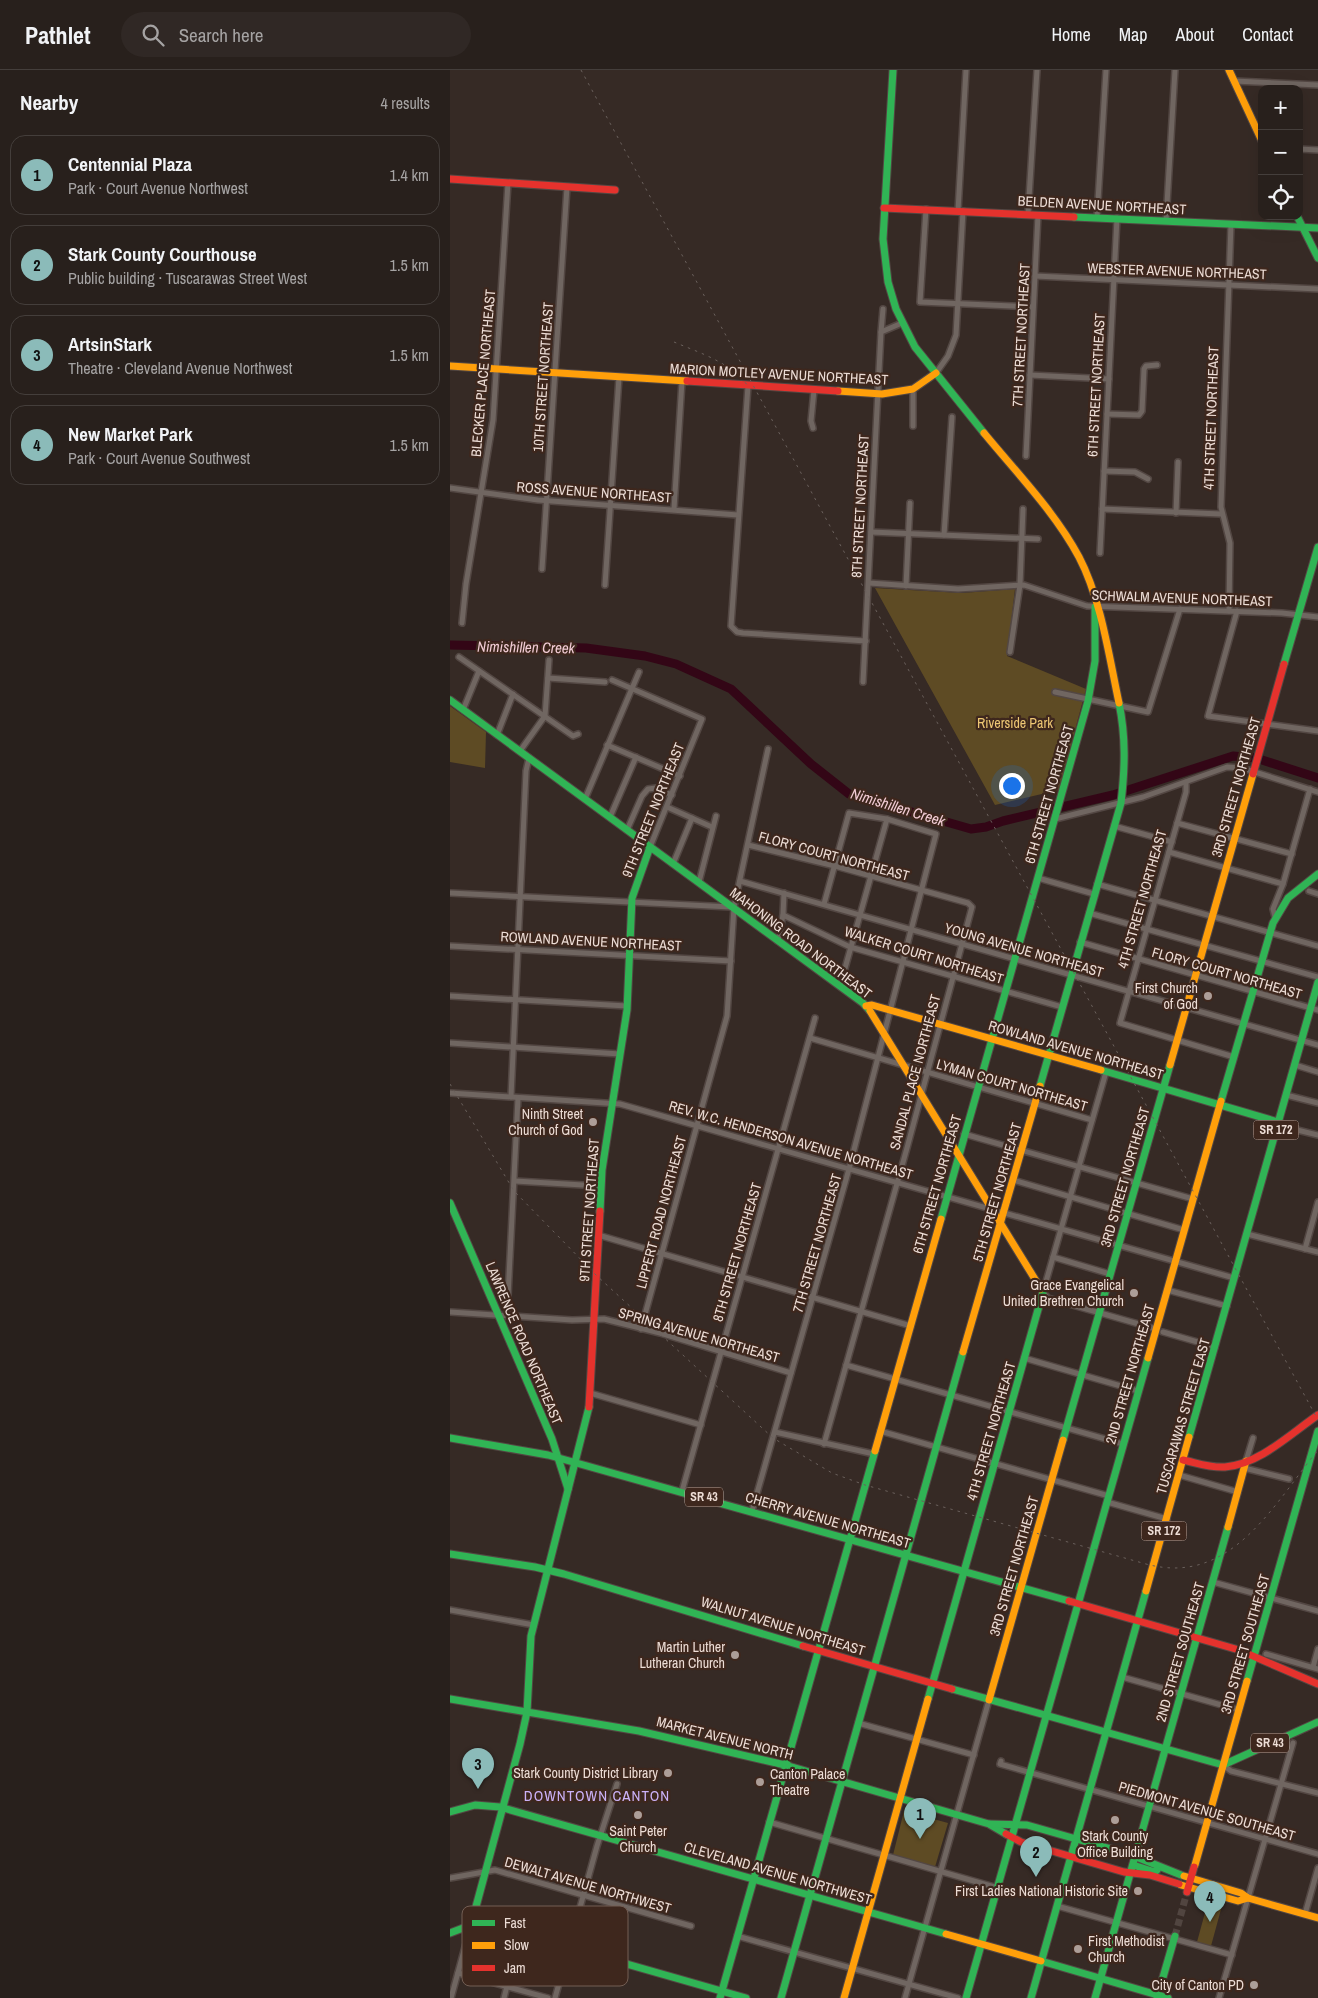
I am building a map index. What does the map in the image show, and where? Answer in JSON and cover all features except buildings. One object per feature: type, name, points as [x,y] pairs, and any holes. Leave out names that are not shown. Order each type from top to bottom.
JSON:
[{"type":"street","points":[[893,70],[884,208],[885,268],[889,289],[902,323],[915,347],[1063,532],[1081,562],[1095,606]]},
{"type":"street","points":[[936,373],[948,356],[954,342],[959,304],[960,174],[966,70]]},
{"type":"street","points":[[1028,214],[1037,70]]},
{"type":"street","points":[[1097,217],[1106,70]]},
{"type":"street","points":[[1166,221],[1175,70]]},
{"type":"street","points":[[1229,70],[1258,132]]},
{"type":"street","points":[[1234,80],[1318,85]]},
{"type":"street","points":[[1303,149],[1318,150]]},
{"type":"street","points":[[450,179],[615,190]]},
{"type":"street","name":"BLECKER PLACE NORTHEAST","points":[[462,623],[466,584],[493,420],[508,183]]},
{"type":"street","name":"10TH STREET NORTHEAST","points":[[542,569],[567,187]]},
{"type":"street","name":"BELDEN AVENUE NORTHEAST","points":[[884,208],[1318,228]]},
{"type":"street","points":[[926,209],[920,302],[1034,307]]},
{"type":"street","name":"7TH STREET NORTHEAST","points":[[1026,456],[1038,214]]},
{"type":"street","name":"6TH STREET NORTHEAST","points":[[1100,553],[1117,218]]},
{"type":"street","points":[[1300,220],[1318,258]]},
{"type":"street","name":"4TH STREET NORTHEAST","points":[[1228,611],[1230,543],[1221,514],[1231,224]]},
{"type":"street","name":"WEBSTER AVENUE NORTHEAST","points":[[1035,276],[1318,289]]},
{"type":"street","name":"8TH STREET NORTHEAST","points":[[863,682],[883,309]]},
{"type":"street","points":[[881,332],[902,323]]},
{"type":"street","points":[[1107,414],[1139,415],[1142,411],[1144,369],[1146,366],[1157,365]]},
{"type":"street","name":"MARION MOTLEY AVENUE NORTHEAST","points":[[450,366],[878,394],[913,389],[936,373]]},
{"type":"street","points":[[1030,375],[1109,379]]},
{"type":"street","points":[[605,585],[619,377]]},
{"type":"street","points":[[674,509],[682,381]]},
{"type":"street","points":[[748,386],[731,626],[734,630],[743,632],[866,641]]},
{"type":"street","points":[[913,389],[914,426]]},
{"type":"street","points":[[813,428],[814,390]]},
{"type":"street","points":[[944,535],[952,417]]},
{"type":"street","points":[[1176,513],[1178,462]]},
{"type":"street","points":[[1104,471],[1135,472],[1148,479]]},
{"type":"street","name":"ROSS AVENUE NORTHEAST","points":[[450,488],[481,494],[546,501],[738,515]]},
{"type":"street","points":[[906,586],[910,503]]},
{"type":"street","points":[[1102,509],[1221,514]]},
{"type":"street","points":[[1010,652],[1020,585],[1023,510]]},
{"type":"street","points":[[871,532],[1038,539]]},
{"type":"street","name":"3RD STREET NORTHEAST","points":[[905,1998],[1185,1007],[1318,547]]},
{"type":"street","name":"SCHWALM AVENUE NORTHEAST","points":[[869,583],[958,589],[1020,585],[1032,587],[1080,605],[1237,611],[1318,617]]},
{"type":"street","name":"6TH STREET NORTHEAST","points":[[720,1994],[1088,701],[1095,661],[1095,606]]},
{"type":"street","name":"5TH STREET NORTHEAST","points":[[781,1998],[936,1447],[1122,801],[1125,778],[1124,738],[1100,614],[1095,606]]},
{"type":"street","points":[[1054,692],[1088,701],[1148,712],[1180,610]]},
{"type":"street","points":[[1237,611],[1208,716],[1318,731]]},
{"type":"street","points":[[459,658],[574,736],[578,734]]},
{"type":"street","points":[[520,751],[545,716],[549,660]]},
{"type":"street","points":[[463,710],[479,671]]},
{"type":"street","points":[[585,799],[639,672]]},
{"type":"street","points":[[548,678],[605,682]]},
{"type":"street","points":[[612,680],[632,690]]},
{"type":"street","name":"9TH STREET NORTHEAST","points":[[476,1906],[504,1808],[527,1712],[528,1666],[534,1624],[588,1416],[600,1186],[628,1006],[632,902],[635,885],[702,719],[632,690]]},
{"type":"street","points":[[497,734],[513,694]]},
{"type":"street","name":"MAHONING ROAD NORTHEAST","points":[[450,700],[734,907],[866,1006],[1043,1292]]},
{"type":"street","points":[[607,745],[680,776]]},
{"type":"street","name":"LIPPERT ROAD NORTHEAST","points":[[641,1329],[727,1016],[734,907],[768,749]]},
{"type":"street","points":[[610,817],[636,757]]},
{"type":"street","points":[[511,1097],[517,1000],[526,771],[529,758]]},
{"type":"street","points":[[1055,818],[1122,801],[1186,782],[1227,767],[1254,769],[1318,792]]},
{"type":"street","name":"4TH STREET NORTHEAST","points":[[1176,1040],[1120,1023],[1186,792],[1186,782]]},
{"type":"street","points":[[627,830],[642,796],[648,789],[656,788],[672,795]]},
{"type":"street","name":"2ND STREET NORTHEAST","points":[[1275,918],[1273,909],[1283,884],[1310,789]]},
{"type":"street","points":[[667,808],[712,827]]},
{"type":"street","points":[[824,904],[849,813],[887,819],[840,986]]},
{"type":"street","points":[[699,882],[716,816]]},
{"type":"street","points":[[673,864],[692,818]]},
{"type":"street","name":"7TH STREET NORTHEAST","points":[[752,1511],[849,1169],[883,1032],[936,834],[887,819]]},
{"type":"street","points":[[1177,822],[1292,854]]},
{"type":"street","points":[[1114,826],[1172,842]]},
{"type":"street","name":"FLORY COURT NORTHEAST","points":[[748,845],[922,890],[968,903],[972,907]]},
{"type":"street","points":[[1169,852],[1283,884]]},
{"type":"street","name":"2ND STREET NORTHEAST","points":[[966,1998],[1013,1838],[1138,1391],[1160,1330],[1167,1290],[1270,932],[1275,918],[1296,890],[1318,874]]},
{"type":"street","points":[[1038,878],[1094,894]]},
{"type":"street","name":"YOUNG AVENUE NORTHEAST","points":[[740,881],[1318,1045]]},
{"type":"street","points":[[1097,884],[1318,946]]},
{"type":"street","points":[[1309,891],[1318,894]]},
{"type":"street","points":[[450,893],[734,907]]},
{"type":"street","points":[[778,940],[783,915],[784,893]]},
{"type":"street","name":"SANDAL PLACE NORTHEAST","points":[[824,1444],[972,907]]},
{"type":"street","points":[[1089,913],[1318,978]]},
{"type":"street","name":"WALKER COURT NORTHEAST","points":[[783,915],[850,948],[1062,1007]]},
{"type":"street","name":"FLORY COURT NORTHEAST","points":[[1080,942],[1314,1009]]},
{"type":"street","name":"ROWLAND AVENUE NORTHEAST","points":[[450,946],[731,961]]},
{"type":"street","name":"TUSCARAWAS STREET EAST","points":[[1071,1856],[1278,1122],[1302,1040],[1314,1009],[1318,982]]},
{"type":"street","points":[[450,996],[628,1006]]},
{"type":"street","name":"ROWLAND AVENUE NORTHEAST","points":[[866,1006],[872,1005],[1270,1118],[1278,1122]]},
{"type":"street","name":"8TH STREET NORTHEAST","points":[[682,1491],[815,1018]]},
{"type":"street","name":"LYMAN COURT NORTHEAST","points":[[810,1038],[1092,1120]]},
{"type":"street","points":[[1176,1040],[1234,1056]]},
{"type":"street","points":[[450,1043],[620,1054]]},
{"type":"street","points":[[1295,1065],[1318,1072]]},
{"type":"street","name":"4TH STREET NORTHEAST","points":[[844,1998],[1106,1072]]},
{"type":"street","name":"REV. W.C. HENDERSON AVENUE NORTHEAST","points":[[450,1093],[612,1103],[1234,1278]]},
{"type":"street","points":[[1286,1095],[1318,1103]]},
{"type":"street","points":[[504,1316],[515,1181],[518,1098]]},
{"type":"street","points":[[1278,1122],[1285,1127],[1318,1135]]},
{"type":"street","points":[[964,1134],[1193,1199]]},
{"type":"street","points":[[1014,1180],[1184,1230]]},
{"type":"street","points":[[515,1181],[600,1186]]},
{"type":"street","points":[[1305,1249],[1318,1202]]},
{"type":"street","name":"LAWRENCE ROAD NORTHEAST","points":[[450,1203],[504,1316],[559,1457],[569,1494]]},
{"type":"street","points":[[1247,1234],[1318,1252]]},
{"type":"street","points":[[598,1235],[911,1326]]},
{"type":"street","points":[[1053,1257],[1110,1274]]},
{"type":"street","points":[[1167,1290],[1227,1306]]},
{"type":"street","points":[[1043,1292],[1048,1298],[1215,1346]]},
{"type":"street","name":"SPRING AVENUE NORTHEAST","points":[[450,1312],[594,1319],[641,1329],[791,1374]]},
{"type":"street","points":[[1024,1358],[1138,1391]]},
{"type":"street","points":[[846,1365],[1123,1444]]},
{"type":"street","points":[[590,1393],[701,1425]]},
{"type":"street","points":[[1245,1464],[1318,1415]]},
{"type":"street","points":[[880,1431],[1052,1480],[1167,1519]]},
{"type":"street","name":"3RD STREET SOUTHEAST","points":[[1184,1882],[1194,1866],[1318,1431]]},
{"type":"street","points":[[775,1432],[874,1454]]},
{"type":"street","name":"CHERRY AVENUE NORTHEAST","points":[[450,1438],[559,1457],[1138,1622]]},
{"type":"street","name":"2ND STREET SOUTHEAST","points":[[1095,1998],[1253,1438]]},
{"type":"street","points":[[1183,1460],[1221,1467],[1245,1464],[1289,1479]]},
{"type":"street","points":[[1180,1475],[1238,1492]]},
{"type":"street","name":"WALNUT AVENUE NORTHEAST","points":[[450,1554],[548,1570],[932,1684],[1106,1734],[1223,1765]]},
{"type":"street","points":[[1213,1582],[1318,1611]]},
{"type":"street","points":[[450,1610],[534,1624]]},
{"type":"street","name":"SR 43","points":[[1138,1622],[1254,1655],[1318,1684]]},
{"type":"street","points":[[1266,1654],[1315,1668],[1318,1649]]},
{"type":"street","points":[[1122,1677],[1239,1710]]},
{"type":"street","name":"MARKET AVENUE NORTH","points":[[450,1699],[639,1731],[785,1765],[989,1824],[1013,1838],[1071,1856],[1133,1865],[1129,1854],[1076,1838],[1017,1823],[989,1824]]},
{"type":"street","name":"SR 43","points":[[1223,1765],[1318,1722]]},
{"type":"street","points":[[858,1723],[974,1756]]},
{"type":"street","points":[[1220,1998],[1293,1743]]},
{"type":"street","name":"PIEDMONT AVENUE SOUTHEAST","points":[[1001,1761],[1000,1764],[1318,1854]]},
{"type":"street","points":[[1223,1765],[1231,1771],[1318,1793]]},
{"type":"street","points":[[581,1906],[617,1784]]},
{"type":"street","name":"CLEVELAND AVENUE NORTHWEST","points":[[450,1812],[475,1805],[504,1808],[1100,1978],[1158,1997],[1168,1998]]},
{"type":"street","points":[[769,1822],[998,1888]]},
{"type":"street","name":"SR 172","points":[[1031,1998],[1071,1856]]},
{"type":"street","points":[[1133,1865],[1160,1868],[1184,1882],[1224,1897],[1238,1901],[1248,1898]]},
{"type":"street","points":[[1133,1865],[1167,1880],[1226,1889],[1240,1893],[1248,1898],[1318,1918]]},
{"type":"street","points":[[1305,1914],[1318,1868]]},
{"type":"street","name":"DEWALT AVENUE NORTHWEST","points":[[450,1878],[486,1870],[496,1870],[624,1906]]},
{"type":"street","points":[[1224,1897],[1226,1889]]},
{"type":"street","points":[[1057,1906],[1174,1937],[1232,1955]]},
{"type":"street","name":"DEWALT AVENUE NORTHWEST","points":[[628,1907],[691,1926]]},
{"type":"street","points":[[450,1933],[462,1928]]},
{"type":"street","points":[[737,1936],[958,1998]]},
{"type":"street","points":[[1158,1997],[1174,1937]]},
{"type":"street","points":[[451,1998],[462,1958]]},
{"type":"street","points":[[628,1966],[720,1994],[746,1998]]},
{"type":"street","points":[[458,1973],[462,1974]]},
{"type":"street","points":[[504,1998],[507,1986],[548,1998]]},
{"type":"green space","name":"Riverside Park","points":[[875,588],[962,593],[1015,589],[1007,656],[1086,689],[1059,790],[995,805]]},
{"type":"green space","points":[[450,706],[486,732],[485,768],[450,762]]},
{"type":"green space","points":[[904,1811],[948,1823],[935,1867],[893,1855]]},
{"type":"green space","points":[[1209,1898],[1223,1902],[1211,1946],[1197,1942]]},
{"type":"waterway","name":"Nimishillen Creek","points":[[450,645],[586,648],[645,656],[676,664],[731,689],[811,764],[849,794],[971,829],[986,827],[1003,821],[1113,795],[1233,756],[1256,758],[1318,778]]},
{"type":"tunnel","points":[[1175,1936],[1187,1892]]},
{"type":"railway","points":[[581,70],[1318,1420]]},
{"type":"railway","points":[[674,342],[724,364],[748,386]]},
{"type":"railway","points":[[450,1084],[514,1191],[596,1275],[773,1438],[832,1473],[865,1485],[1146,1564],[1176,1568],[1202,1564],[1226,1553],[1247,1536],[1266,1516],[1318,1450]]},
{"type":"traffic: fast","points":[[893,70],[883,239],[888,282],[896,309],[915,347],[984,433]]},
{"type":"traffic: fast","points":[[1074,217],[1318,228]]},
{"type":"traffic: fast","points":[[1299,220],[1318,258]]},
{"type":"traffic: fast","points":[[1284,664],[1318,547]]},
{"type":"traffic: fast","points":[[941,1219],[1088,701],[1095,661],[1095,607]]},
{"type":"traffic: fast","points":[[450,700],[863,1003],[870,1011]]},
{"type":"traffic: fast","points":[[1040,1086],[1121,803],[1124,753],[1119,703]]},
{"type":"traffic: fast","points":[[600,1211],[602,1170],[627,1010],[632,898],[650,847]]},
{"type":"traffic: fast","points":[[1221,1101],[1273,923],[1288,898],[1318,874]]},
{"type":"traffic: fast","points":[[1189,1437],[1318,982]]},
{"type":"traffic: fast","points":[[1063,1440],[1170,1065]]},
{"type":"traffic: fast","points":[[1101,1070],[1278,1122]]},
{"type":"traffic: fast","points":[[450,1203],[552,1439],[568,1489]]},
{"type":"traffic: fast","points":[[928,1699],[1043,1292],[1041,1289]]},
{"type":"traffic: fast","points":[[781,1998],[963,1352]]},
{"type":"traffic: fast","points":[[966,1998],[1148,1358]]},
{"type":"traffic: fast","points":[[476,1906],[520,1744],[527,1712],[531,1636],[589,1407]]},
{"type":"traffic: fast","points":[[1247,1681],[1318,1431]]},
{"type":"traffic: fast","points":[[450,1438],[548,1455],[1069,1601]]},
{"type":"traffic: fast","points":[[720,1998],[875,1451]]},
{"type":"traffic: fast","points":[[1095,1998],[1228,1527]]},
{"type":"traffic: fast","points":[[450,1554],[535,1567],[564,1574],[803,1646]]},
{"type":"traffic: fast","points":[[1031,1998],[1146,1591]]},
{"type":"traffic: fast","points":[[952,1689],[1223,1765],[1318,1722]]},
{"type":"traffic: fast","points":[[450,1699],[639,1731],[785,1765],[989,1824],[1006,1834]]},
{"type":"traffic: fast","points":[[450,1812],[475,1805],[500,1807],[946,1934]]},
{"type":"traffic: fast","points":[[990,1824],[1027,1825],[1129,1854],[1181,1875]]},
{"type":"traffic: fast","points":[[1133,1865],[1155,1872],[1157,1870]]},
{"type":"traffic: fast","points":[[450,1933],[462,1928]]},
{"type":"traffic: fast","points":[[1157,1998],[1175,1936]]},
{"type":"traffic: fast","points":[[1041,1961],[1168,1998]]},
{"type":"traffic: fast","points":[[628,1964],[746,1998]]},
{"type":"traffic: slow","points":[[1229,70],[1258,132]]},
{"type":"traffic: slow","points":[[450,366],[687,381]]},
{"type":"traffic: slow","points":[[838,391],[882,394],[913,389],[936,373]]},
{"type":"traffic: slow","points":[[984,433],[1047,508],[1079,557],[1087,573],[1099,609],[1119,703]]},
{"type":"traffic: slow","points":[[1170,1065],[1253,774]]},
{"type":"traffic: slow","points":[[866,1006],[872,1005],[1101,1070]]},
{"type":"traffic: slow","points":[[870,1011],[1041,1289]]},
{"type":"traffic: slow","points":[[963,1352],[1040,1086]]},
{"type":"traffic: slow","points":[[1148,1358],[1221,1101]]},
{"type":"traffic: slow","points":[[875,1451],[941,1219]]},
{"type":"traffic: slow","points":[[1146,1591],[1189,1437]]},
{"type":"traffic: slow","points":[[989,1700],[1063,1440]]},
{"type":"traffic: slow","points":[[1228,1527],[1246,1461]]},
{"type":"traffic: slow","points":[[1195,1865],[1247,1681]]},
{"type":"traffic: slow","points":[[844,1998],[928,1699]]},
{"type":"traffic: slow","points":[[1184,1876],[1241,1893],[1248,1898],[1318,1918]]},
{"type":"traffic: slow","points":[[1181,1885],[1238,1901],[1248,1898]]},
{"type":"traffic: slow","points":[[946,1934],[1041,1961]]},
{"type":"traffic: jam","points":[[450,179],[615,190]]},
{"type":"traffic: jam","points":[[884,208],[1074,217]]},
{"type":"traffic: jam","points":[[687,381],[838,391]]},
{"type":"traffic: jam","points":[[1253,774],[1284,664]]},
{"type":"traffic: jam","points":[[589,1407],[600,1211]]},
{"type":"traffic: jam","points":[[1183,1460],[1214,1467],[1238,1465],[1274,1447],[1318,1415]]},
{"type":"traffic: jam","points":[[1069,1601],[1239,1650],[1318,1684]]},
{"type":"traffic: jam","points":[[803,1646],[952,1689]]},
{"type":"traffic: jam","points":[[1006,1834],[1021,1842],[1124,1872],[1150,1875],[1179,1884]]},
{"type":"traffic: jam","points":[[1187,1892],[1194,1867]]},
{"type":"place","name":"First Church of God","points":[[1208,996]]},
{"type":"place","name":"Ninth Street Church of God","points":[[593,1122]]},
{"type":"place","name":"Grace Evangelical United Brethren Church","points":[[1134,1293]]},
{"type":"place","name":"Martin Luther Lutheran Church","points":[[735,1655]]},
{"type":"place","name":"Stark County District Library","points":[[668,1773]]},
{"type":"place","name":"Canton Palace Theatre","points":[[760,1782]]},
{"type":"place","name":"ArtsinStark","points":[[478,1789]]},
{"type":"place","name":"Saint Peter Church","points":[[638,1815]]},
{"type":"place","name":"Stark County Office Building","points":[[1115,1820]]},
{"type":"place","name":"Centennial Plaza","points":[[920,1839]]},
{"type":"place","name":"Stark County Courthouse","points":[[1036,1877]]},
{"type":"place","name":"First Ladies National Historic Site","points":[[1138,1891]]},
{"type":"place","name":"New Market Park","points":[[1210,1922]]},
{"type":"place","name":"First Methodist Church","points":[[1078,1949]]},
{"type":"place","name":"City of Canton PD","points":[[1254,1985]]},
{"type":"district","name":"DOWNTOWN CANTON","points":[[597,1795]]}]
